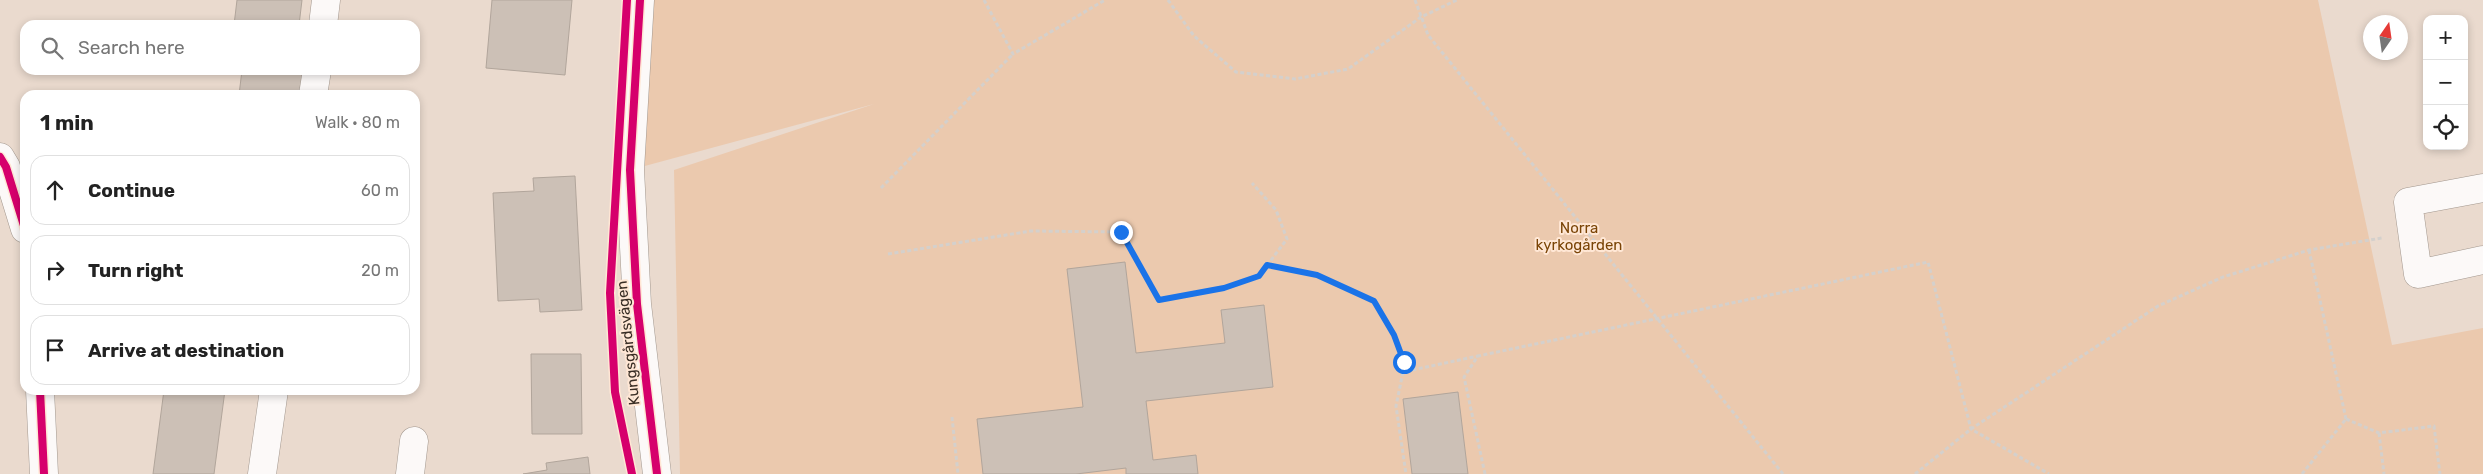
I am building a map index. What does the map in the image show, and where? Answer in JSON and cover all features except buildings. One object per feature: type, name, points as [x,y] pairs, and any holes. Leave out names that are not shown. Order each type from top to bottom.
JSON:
[{"type":"street","points":[[324,20],[326,0]]},
{"type":"street","name":"Kungsgårdsvägen","points":[[640,0],[630,170],[637,304],[657,474]]},
{"type":"street","points":[[315,90],[316,75]]},
{"type":"street","points":[[0,157],[6,167],[20,212]]},
{"type":"street","points":[[2483,188],[2408,202],[2418,274],[2483,260]]},
{"type":"street","points":[[40,395],[44,474]]},
{"type":"street","points":[[262,474],[273,395]]},
{"type":"street","points":[[410,474],[414,441]]},
{"type":"path","points":[[984,0],[1013,54]]},
{"type":"path","points":[[881,188],[1013,54],[1105,0]]},
{"type":"path","points":[[1168,0],[1194,36],[1236,72],[1295,80],[1348,69],[1421,17],[1457,0]]},
{"type":"path","points":[[1415,0],[1428,35],[1656,320],[1783,474]]},
{"type":"path","points":[[888,254],[1031,231],[1121,232],[1159,300],[1224,288],[1259,276],[1287,239],[1276,210],[1252,183]]},
{"type":"path","points":[[1915,474],[1971,429],[2158,306],[2223,277],[2309,250],[2412,233]]},
{"type":"path","points":[[2309,250],[2346,420]]},
{"type":"path","points":[[1403,372],[1928,262],[1971,429],[2049,474]]},
{"type":"path","points":[[1267,265],[1317,275],[1374,301],[1394,335],[1404,362],[1396,406],[1406,474]]},
{"type":"path","points":[[1478,356],[1464,377],[1485,474]]},
{"type":"path","points":[[952,417],[958,474]]},
{"type":"path","points":[[2346,420],[2379,433],[2434,426],[2440,474]]},
{"type":"path","points":[[2302,474],[2346,420]]},
{"type":"path","points":[[2379,433],[2384,474]]},
{"type":"green space","name":"Norra kyrkogården","points":[[640,0],[2318,0],[2392,345],[2483,328],[2483,474],[680,474],[674,170],[874,104],[630,170]]},
{"type":"cycle path","points":[[627,0],[610,293],[615,392],[632,474]]},
{"type":"cycle path","points":[[640,0],[630,170],[637,304],[657,474]]},
{"type":"cycle path","points":[[0,157],[6,167],[20,213]]},
{"type":"cycle path","points":[[40,395],[44,474]]},
{"type":"route","points":[[1121,232],[1159,300],[1224,288],[1259,276],[1267,265],[1317,275],[1374,301],[1394,335],[1404,362]]}]
